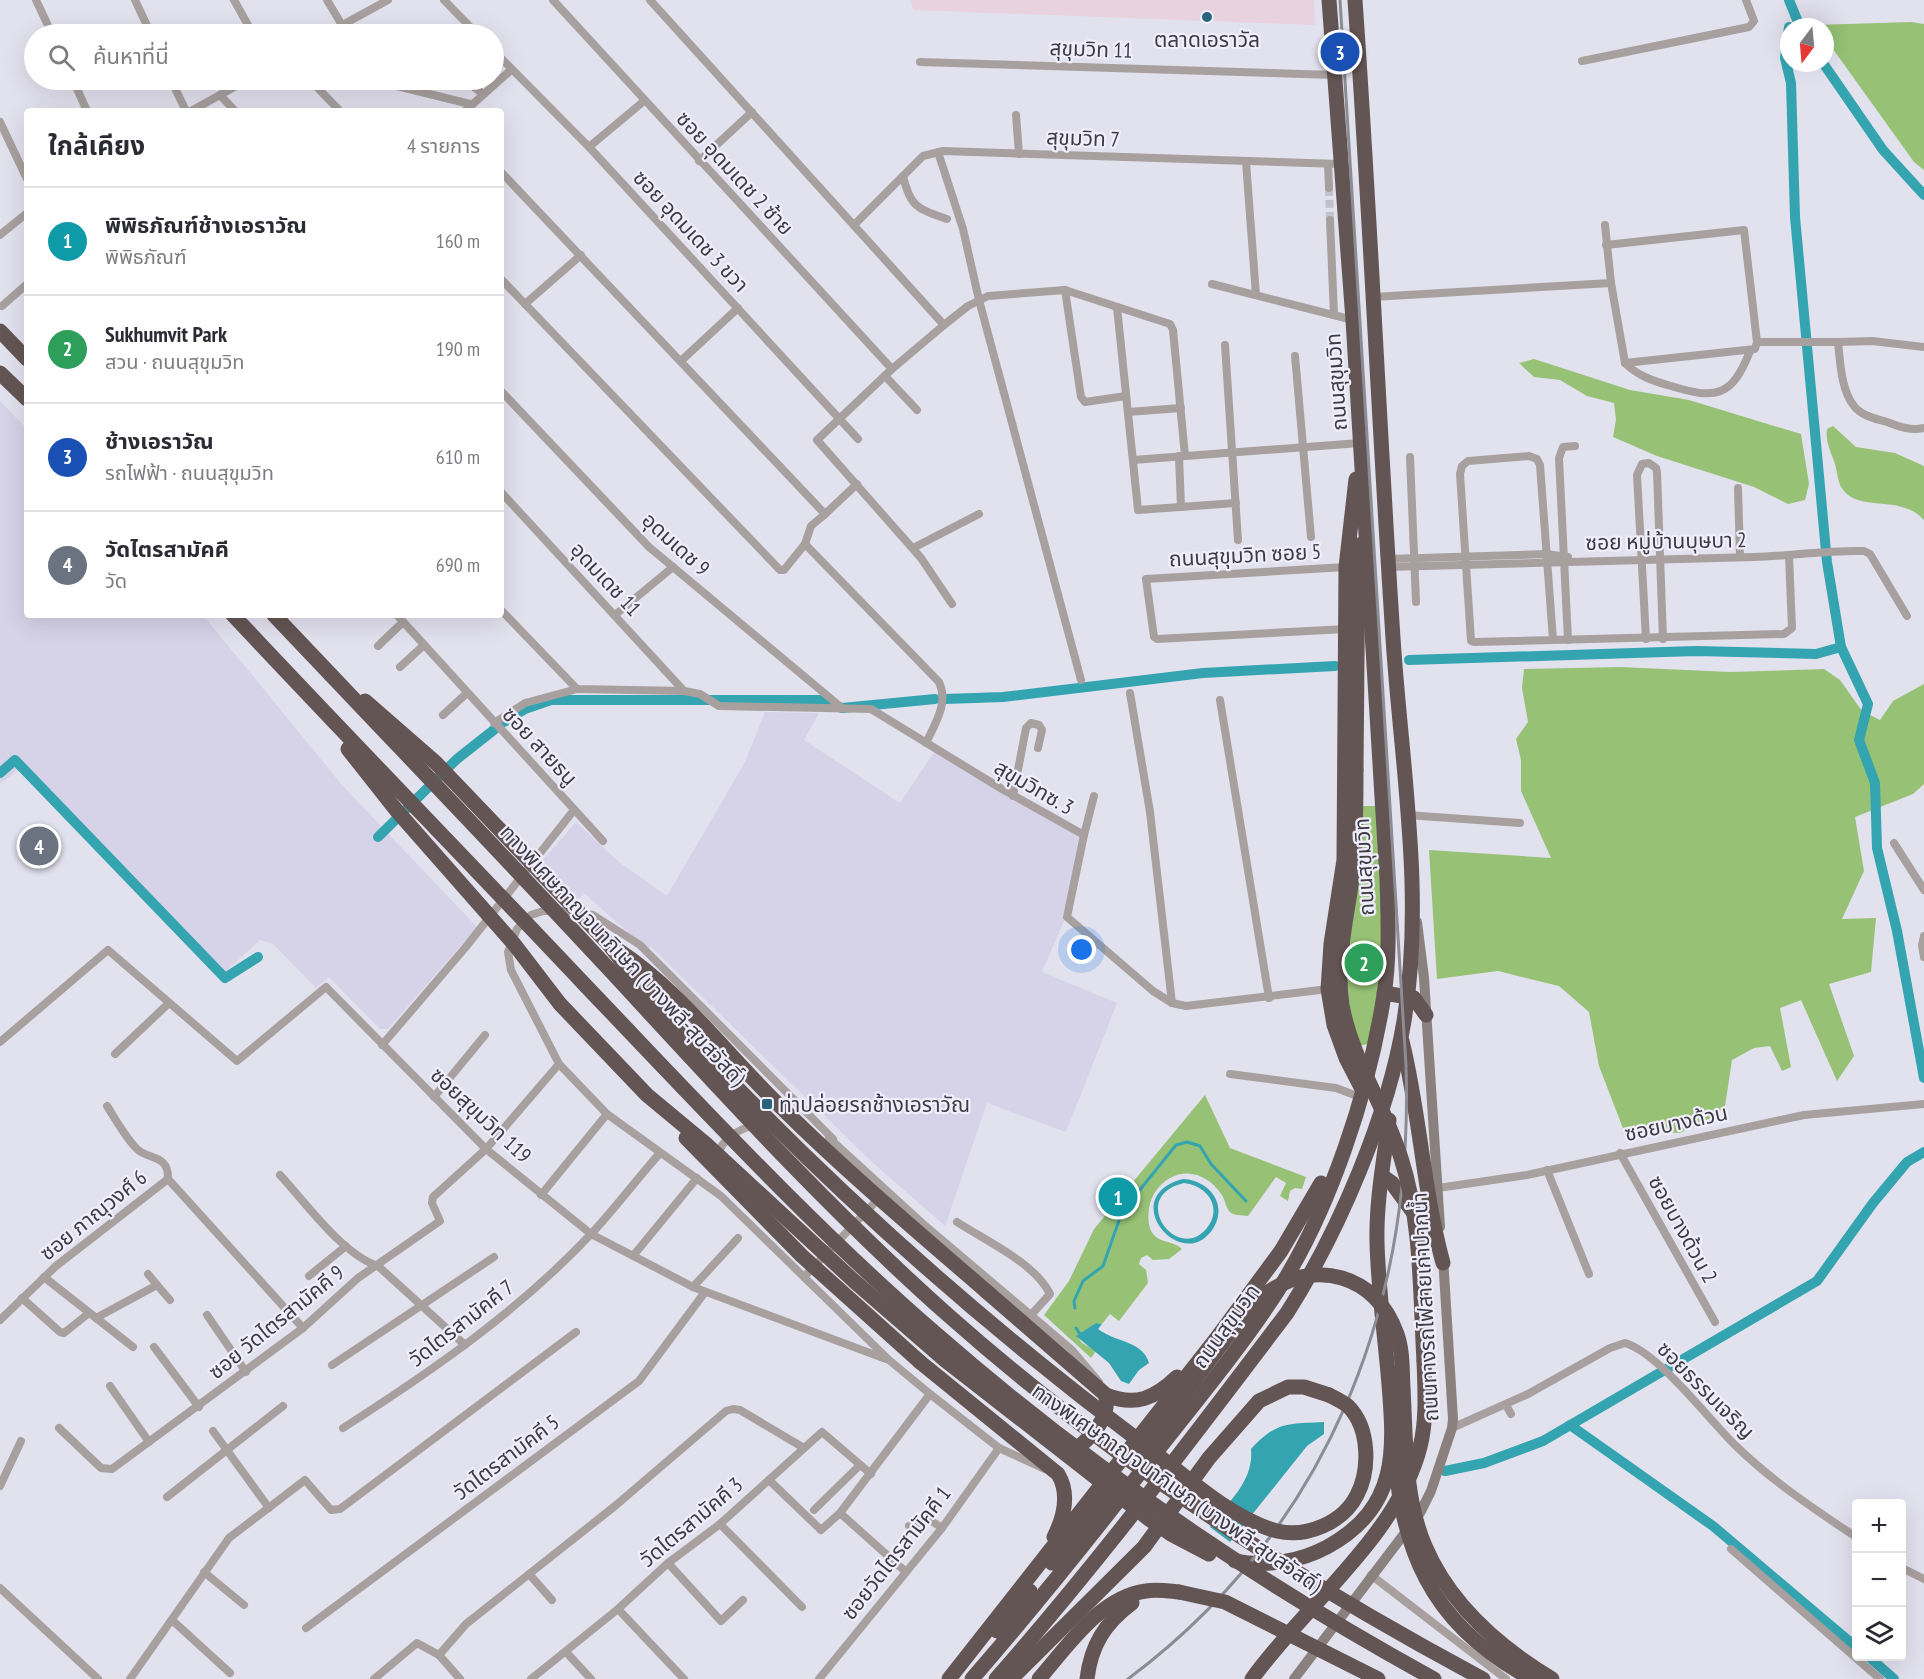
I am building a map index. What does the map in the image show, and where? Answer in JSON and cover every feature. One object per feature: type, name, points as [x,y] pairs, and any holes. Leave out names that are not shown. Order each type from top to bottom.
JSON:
[{"type":"highway","name":"ถนนสุขุมวิท","points":[[972,1679],[1090,1538],[1243,1341],[1278,1290],[1321,1205],[1353,1118],[1384,993],[1387,879],[1353,320],[1334,164],[1334,75],[1329,0]]},
{"type":"highway","name":"ถนนสุขุมวิท","points":[[996,1679],[1068,1594],[1287,1313],[1328,1242],[1349,1196],[1366,1151],[1401,1038],[1411,938],[1411,885],[1388,563],[1355,0]]},
{"type":"highway","points":[[0,331],[24,357]]},
{"type":"highway","points":[[0,373],[24,396]]},
{"type":"highway","points":[[1358,403],[1380,401]]},
{"type":"highway","points":[[1361,449],[1346,567],[1344,860],[1331,944],[1328,989],[1334,1025],[1361,1093]]},
{"type":"highway","points":[[1252,1679],[1354,1558],[1395,1504],[1406,1485],[1421,1446],[1426,1395],[1417,1241],[1404,1168],[1386,1117],[1353,1047],[1342,1003],[1340,974],[1353,870],[1361,449]]},
{"type":"highway","name":"ทางพิเศษกาญจนาภิเษก (บางพลี-สุขสวัสดิ์)","points":[[236,618],[790,1199],[938,1336],[1097,1463],[1187,1526],[1317,1612],[1434,1679]]},
{"type":"highway","name":"ทางพิเศษกาญจนาภิเษก (บางพลี-สุขสวัสดิ์)","points":[[277,618],[735,1106],[876,1249],[948,1315],[1031,1385],[1190,1502],[1334,1595],[1483,1679]]},
{"type":"highway","points":[[331,675],[398,726],[430,756],[608,943],[632,976],[686,1036],[854,1203],[1035,1359],[1226,1506],[1261,1526],[1295,1533],[1330,1523],[1350,1507],[1366,1470],[1365,1445],[1348,1406],[1329,1395],[1304,1387],[1287,1387],[1259,1401],[1209,1458],[1144,1547],[1011,1679]]},
{"type":"highway","points":[[310,697],[397,811],[514,944],[576,1022],[769,1224],[920,1362],[1058,1474],[1064,1489],[1064,1507],[1045,1556]]},
{"type":"highway","points":[[608,943],[654,977],[784,1111],[1106,1395],[1127,1401],[1148,1399],[1170,1384],[1216,1339]]},
{"type":"highway","points":[[1384,993],[1407,995],[1419,1001],[1426,1015]]},
{"type":"highway","points":[[1401,1038],[1409,1071],[1426,1192],[1443,1263]]},
{"type":"highway","points":[[1396,1056],[1377,1240],[1393,1436],[1404,1525],[1426,1580],[1446,1610],[1493,1655],[1532,1679]]},
{"type":"highway","points":[[646,1095],[719,1155],[854,1281],[945,1360],[1149,1519],[1200,1550],[1242,1562],[1278,1563],[1300,1559],[1334,1543],[1350,1532],[1374,1507],[1389,1470],[1393,1436]]},
{"type":"highway","points":[[951,1679],[1216,1339],[1296,1226],[1353,1118]]},
{"type":"highway","points":[[1382,1176],[1392,1183],[1427,1233],[1443,1263]]},
{"type":"highway","points":[[829,1251],[913,1326],[1066,1451],[1073,1452],[1092,1435],[1106,1408],[1106,1395]]},
{"type":"highway","points":[[951,1679],[1011,1615],[1253,1303],[1271,1289],[1301,1276],[1327,1275],[1351,1281],[1379,1301],[1398,1336],[1410,1486],[1417,1524],[1436,1568],[1467,1612],[1486,1632],[1552,1679]]},
{"type":"highway","points":[[1087,1679],[1092,1652],[1109,1621],[1133,1602],[1159,1590]]},
{"type":"highway","points":[[1039,1679],[1078,1635],[1107,1608],[1134,1593],[1159,1590],[1225,1602],[1377,1679]]},
{"type":"main road","name":"ถนนทางรถไฟสายเก่าปากน้ำ","points":[[1294,1679],[1420,1513],[1431,1491],[1452,1428],[1426,1015],[1421,955],[1411,885]]},
{"type":"street","points":[[36,0],[47,24]]},
{"type":"street","points":[[135,0],[146,24]]},
{"type":"street","points":[[234,0],[247,24]]},
{"type":"street","points":[[327,0],[341,24]]},
{"type":"street","points":[[344,24],[388,0]]},
{"type":"street","points":[[444,0],[467,24]]},
{"type":"street","name":"ซอย อุดมเดช 2 ซ้าย","points":[[554,0],[889,373],[917,410]]},
{"type":"street","points":[[651,0],[944,325]]},
{"type":"street","points":[[1582,61],[1749,27],[1754,21],[1746,0]]},
{"type":"street","name":"ซอย อุดมเดช 3 ขวา","points":[[504,62],[589,147],[858,439]]},
{"type":"street","name":"สุขุมวิท 11","points":[[920,62],[1334,75]]},
{"type":"street","points":[[504,76],[511,70]]},
{"type":"street","points":[[78,90],[86,108]]},
{"type":"street","points":[[176,90],[185,108]]},
{"type":"street","points":[[197,108],[229,90]]},
{"type":"street","points":[[320,90],[337,108]]},
{"type":"street","points":[[408,90],[467,108],[487,90]]},
{"type":"street","points":[[479,90],[483,93]]},
{"type":"street","points":[[220,95],[232,108]]},
{"type":"street","points":[[589,147],[644,101]]},
{"type":"street","points":[[699,160],[752,112]]},
{"type":"street","points":[[1016,115],[1019,154]]},
{"type":"street","points":[[0,122],[24,173]]},
{"type":"street","points":[[854,225],[923,156],[938,152],[963,229],[979,300],[1081,680]]},
{"type":"street","name":"สุขุมวิท 7","points":[[938,152],[1334,164]]},
{"type":"street","points":[[1246,162],[1256,295]]},
{"type":"street","points":[[1329,188],[1334,164]]},
{"type":"street","points":[[504,175],[682,360],[824,515]]},
{"type":"street","points":[[903,176],[907,194],[918,208],[947,219]]},
{"type":"street","points":[[0,235],[24,215]]},
{"type":"street","points":[[1330,220],[1334,315]]},
{"type":"street","points":[[1605,225],[1611,284],[1625,363],[1633,371],[1650,380],[1699,395],[1714,395],[1728,388],[1741,375],[1750,351]]},
{"type":"street","points":[[1606,245],[1744,230],[1757,342],[1755,349],[1625,363]]},
{"type":"street","points":[[525,304],[581,255]]},
{"type":"street","points":[[504,282],[780,570],[783,570],[805,544],[811,526],[857,484]]},
{"type":"street","points":[[1212,284],[1353,320]]},
{"type":"street","points":[[1373,297],[1611,284]]},
{"type":"street","points":[[2,306],[24,287]]},
{"type":"street","points":[[1065,291],[1082,397],[1085,402],[1091,403],[1126,396]]},
{"type":"street","points":[[952,604],[913,548],[817,440],[944,325],[988,296],[1065,291],[1170,324],[1173,330],[1181,408],[1181,507]]},
{"type":"street","points":[[1117,307],[1138,510],[1236,503]]},
{"type":"street","points":[[682,360],[738,308]]},
{"type":"street","points":[[1757,342],[1872,340],[1924,347]]},
{"type":"street","points":[[1838,342],[1842,372],[1854,406],[1870,417],[1900,426],[1924,428]]},
{"type":"street","points":[[1225,345],[1238,540]]},
{"type":"street","points":[[1294,356],[1311,537]]},
{"type":"street","name":"อุดมเดช 9","points":[[504,394],[649,547],[839,706]]},
{"type":"street","points":[[1128,412],[1181,408]]},
{"type":"street","points":[[1568,640],[1559,458],[1561,449],[1575,446]]},
{"type":"street","points":[[1133,459],[1232,454],[1303,447],[1361,449]]},
{"type":"street","points":[[1410,456],[1416,602]]},
{"type":"street","points":[[1553,640],[1540,465],[1537,459],[1529,456],[1468,461],[1462,466],[1460,474],[1472,641],[1663,639],[1790,632],[1789,556]]},
{"type":"street","points":[[1646,639],[1637,475],[1642,464],[1649,463],[1656,468],[1663,639]]},
{"type":"street","points":[[1738,488],[1740,557]]},
{"type":"street","name":"อุดมเดช 11","points":[[504,495],[684,691]]},
{"type":"street","points":[[913,548],[979,514]]},
{"type":"street","points":[[805,544],[939,682],[944,693],[943,701],[926,743]]},
{"type":"street","name":"ซอย หมู่บ้านบุษบา 2","points":[[1388,563],[1467,560],[1547,564],[1563,559],[1641,560],[1789,556],[1835,551],[1868,552],[1907,616]]},
{"type":"street","points":[[1467,560],[1546,554],[1563,559]]},
{"type":"street","points":[[615,615],[673,567]]},
{"type":"street","name":"ถนนสุขุมวิท ซอย 5","points":[[1346,567],[1146,579],[1154,637],[1157,639],[1346,629]]},
{"type":"street","points":[[504,613],[577,689]]},
{"type":"street","points":[[378,646],[400,619]]},
{"type":"street","name":"ซอย สายธนู","points":[[382,1045],[465,948],[574,810],[400,619]]},
{"type":"street","points":[[399,668],[424,645]]},
{"type":"street","points":[[494,723],[525,703],[577,689],[684,691]]},
{"type":"street","name":"สุขุมวิทซ. 3","points":[[684,691],[700,694],[714,704],[839,706],[871,709],[1013,796],[1084,835],[1067,916],[1153,991],[1172,1003]]},
{"type":"street","points":[[443,715],[467,693]]},
{"type":"street","points":[[1130,693],[1150,812],[1172,1003],[1186,1006],[1269,998],[1328,989]]},
{"type":"street","points":[[1220,700],[1269,998]]},
{"type":"street","points":[[1013,796],[1025,731],[1031,723],[1039,725],[1042,730],[1038,748]]},
{"type":"street","points":[[1084,835],[1094,796]]},
{"type":"street","points":[[574,810],[603,841]]},
{"type":"street","points":[[1407,815],[1520,824]]},
{"type":"street","points":[[1894,843],[1924,890]]},
{"type":"street","points":[[1058,1474],[999,1448],[930,1394],[889,1360],[721,1196],[607,1114],[559,1064],[549,1047],[511,970],[508,952],[512,938],[531,915],[543,911],[593,915],[640,945],[890,1195],[1072,1350],[1096,1377],[1106,1395]]},
{"type":"street","points":[[1924,936],[1922,945],[1924,957]]},
{"type":"street","name":"ซอยสุขุมวิท 119","points":[[0,1042],[108,950],[237,1061],[326,987],[486,1149],[591,1234],[693,1287],[889,1360]]},
{"type":"street","points":[[115,1054],[169,1003]]},
{"type":"street","points":[[434,1097],[485,1035]]},
{"type":"street","points":[[486,1149],[559,1064]]},
{"type":"street","points":[[1230,1074],[1361,1093]]},
{"type":"street","name":"ซอยบางด้วน","points":[[1438,1188],[1547,1170],[1804,1115],[1924,1104]]},
{"type":"street","points":[[107,1106],[137,1149],[160,1160],[167,1171],[168,1179]]},
{"type":"street","points":[[541,1195],[607,1114]]},
{"type":"street","points":[[721,1196],[716,1167],[718,1153],[727,1137],[739,1130],[760,1124],[781,1124],[833,1139]]},
{"type":"street","name":"ซอย วัดไตรสามัคคี 9","points":[[59,1428],[96,1464],[112,1469],[303,1328],[358,1278],[441,1220],[432,1203],[433,1197],[486,1149]]},
{"type":"street","name":"วัดไตรสามัคคี 7","points":[[344,1428],[436,1368],[510,1310],[591,1234],[660,1153]]},
{"type":"street","name":"ซอยบางด้วน 2","points":[[1620,1153],[1715,1322]]},
{"type":"street","points":[[1547,1170],[1589,1274]]},
{"type":"street","points":[[280,1175],[346,1246],[362,1260],[378,1266],[465,1345]]},
{"type":"street","points":[[633,1256],[697,1178]]},
{"type":"street","name":"ซอย ภาณุวงศ์ 6","points":[[0,1320],[44,1277],[168,1179],[303,1328]]},
{"type":"street","points":[[804,1277],[881,1196],[890,1195]]},
{"type":"street","points":[[957,1222],[1031,1270],[1048,1289],[1050,1294],[1031,1315]]},
{"type":"street","points":[[693,1287],[738,1238]]},
{"type":"street","points":[[309,1276],[346,1246]]},
{"type":"street","points":[[332,1365],[494,1257]]},
{"type":"street","points":[[148,1274],[170,1300]]},
{"type":"street","points":[[44,1277],[132,1347]]},
{"type":"street","points":[[22,1298],[64,1334],[93,1315],[157,1285]]},
{"type":"street","name":"วัดไตรสามัคคี 5","points":[[306,1628],[639,1381],[705,1292]]},
{"type":"street","points":[[207,1315],[246,1372]]},
{"type":"street","points":[[130,1679],[230,1538],[305,1480],[331,1510],[340,1509],[576,1332]]},
{"type":"street","name":"ซอยธรรมเจริญ","points":[[1452,1428],[1506,1405],[1617,1345],[1632,1345],[1677,1382],[1736,1446],[1770,1476],[1852,1533]]},
{"type":"street","points":[[154,1347],[199,1407]]},
{"type":"street","points":[[110,1386],[149,1442]]},
{"type":"street","points":[[769,1480],[821,1530],[840,1513],[930,1394]]},
{"type":"street","points":[[1506,1405],[1511,1414]]},
{"type":"street","points":[[167,1497],[283,1406]]},
{"type":"street","points":[[439,1655],[466,1624],[615,1506],[730,1409],[740,1410],[804,1448]]},
{"type":"street","points":[[213,1431],[269,1508]]},
{"type":"street","name":"วัดไตรสามัคคี 3","points":[[531,1679],[618,1609],[668,1563],[720,1524],[804,1448],[825,1432],[871,1474]]},
{"type":"street","points":[[0,1486],[21,1441]]},
{"type":"street","name":"ซอยวัดไตรสามัคคี 1","points":[[819,1679],[942,1528],[999,1448]]},
{"type":"street","points":[[814,1510],[860,1465]]},
{"type":"street","points":[[840,1513],[906,1572]]},
{"type":"street","points":[[909,1526],[930,1520],[942,1528]]},
{"type":"street","points":[[720,1524],[802,1607]]},
{"type":"street","points":[[1731,1549],[1880,1679]]},
{"type":"street","points":[[668,1563],[721,1621],[743,1600]]},
{"type":"street","points":[[1906,1570],[1924,1579]]},
{"type":"street","points":[[204,1572],[244,1605]]},
{"type":"street","points":[[528,1574],[552,1600]]},
{"type":"street","points":[[1371,1575],[1506,1679]]},
{"type":"street","points":[[0,1588],[98,1679]]},
{"type":"street","points":[[618,1609],[684,1679]]},
{"type":"street","points":[[172,1620],[230,1673]]},
{"type":"street","points":[[374,1679],[415,1643],[439,1655],[460,1679]]},
{"type":"street","points":[[1314,1651],[1365,1679]]},
{"type":"street","points":[[566,1652],[591,1679]]},
{"type":"shaded area","name":"ตลาดเอราวัล","points":[[911,0],[1314,0],[1315,25],[913,10]]},
{"type":"shaded area","points":[[0,401],[24,426],[24,618],[205,618],[342,785],[477,927],[388,1029],[380,1029],[329,977],[316,988],[273,944],[260,940],[223,974],[18,770],[0,784]]},
{"type":"shaded area","points":[[765,712],[819,713],[804,740],[900,803],[935,751],[1082,837],[1064,921],[1042,972],[1117,1003],[1066,1132],[987,1103],[945,1226],[873,1163],[651,947],[647,949],[585,894],[578,899],[541,862],[576,822],[619,862],[667,896],[745,762]]},
{"type":"green space","points":[[1911,22],[1924,24],[1924,170],[1914,162],[1834,51],[1834,24]]},
{"type":"green space","points":[[1534,359],[1630,390],[1689,400],[1801,434],[1809,484],[1805,500],[1788,504],[1754,487],[1657,456],[1613,437],[1616,420],[1614,403],[1587,396],[1560,380],[1534,377],[1519,363]]},
{"type":"green space","points":[[1833,426],[1856,447],[1895,453],[1924,466],[1924,520],[1903,507],[1857,500],[1848,495],[1840,485],[1828,442],[1827,429]]},
{"type":"green space","points":[[1621,667],[1730,672],[1824,669],[1840,680],[1862,711],[1880,720],[1893,701],[1924,684],[1924,784],[1913,794],[1855,817],[1864,871],[1842,919],[1876,918],[1871,972],[1829,984],[1854,1056],[1837,1081],[1801,1000],[1780,1008],[1791,1067],[1782,1071],[1770,1046],[1754,1048],[1732,1060],[1725,1106],[1715,1116],[1680,1133],[1624,1131],[1599,1066],[1589,1012],[1559,986],[1498,971],[1437,979],[1429,850],[1551,858],[1521,791],[1521,760],[1516,739],[1528,722],[1522,688],[1524,669]]},
{"type":"green space","points":[[1356,806],[1382,806],[1387,879],[1373,1043],[1353,1047],[1342,1003]]},
{"type":"green space","points":[[1205,1095],[1230,1148],[1306,1177],[1302,1189],[1295,1188],[1290,1191],[1288,1201],[1280,1196],[1286,1183],[1276,1177],[1248,1216],[1230,1212],[1222,1195],[1212,1183],[1199,1176],[1185,1173],[1170,1178],[1162,1184],[1150,1204],[1150,1230],[1160,1239],[1182,1249],[1169,1259],[1153,1260],[1147,1255],[1141,1258],[1139,1264],[1146,1270],[1148,1283],[1119,1321],[1110,1314],[1102,1324],[1096,1323],[1077,1336],[1082,1343],[1096,1351],[1091,1358],[1044,1315],[1069,1281],[1094,1229]]},
{"type":"water","points":[[1183,1179],[1192,1180],[1200,1183],[1213,1194],[1217,1201],[1218,1218],[1214,1227],[1201,1240],[1187,1244],[1173,1239],[1161,1229],[1155,1216],[1155,1201],[1163,1188]],"holes":[[[1184,1183],[1192,1185],[1209,1197],[1214,1210],[1213,1218],[1197,1236],[1185,1239],[1173,1234],[1164,1225],[1159,1214],[1159,1202],[1167,1191]]]},
{"type":"water","points":[[1096,1323],[1102,1324],[1098,1329],[1105,1334],[1135,1346],[1146,1356],[1149,1363],[1139,1370],[1129,1384],[1121,1381],[1109,1363],[1076,1336]]},
{"type":"water","points":[[1324,1422],[1324,1434],[1307,1446],[1230,1542],[1210,1527],[1244,1481],[1251,1461],[1251,1449],[1260,1440],[1268,1433],[1284,1426]]},
{"type":"waterway","points":[[1789,0],[1796,18]]},
{"type":"waterway","points":[[1788,72],[1791,83],[1795,217],[1827,562],[1841,647],[1868,704],[1859,740],[1875,783],[1877,848],[1897,931],[1924,1078]]},
{"type":"waterway","points":[[1829,72],[1883,150],[1924,195]]},
{"type":"waterway","points":[[1409,660],[1696,651],[1816,654],[1841,647]]},
{"type":"waterway","points":[[945,699],[1003,697],[1203,673],[1335,666]]},
{"type":"waterway","points":[[504,722],[525,709],[551,700],[820,700],[842,708],[935,699]]},
{"type":"waterway","points":[[378,837],[457,759],[495,729]]},
{"type":"waterway","points":[[0,773],[15,760],[225,978],[258,957]]},
{"type":"waterway","points":[[1075,1308],[1074,1301],[1083,1281],[1103,1266],[1122,1212],[1176,1145],[1187,1142],[1200,1146],[1211,1164],[1246,1201]]},
{"type":"waterway","points":[[1445,1471],[1484,1463],[1543,1441],[1817,1281],[1873,1203],[1907,1162],[1924,1152]]},
{"type":"waterway","points":[[1076,1328],[1080,1334]]},
{"type":"waterway","points":[[1570,1425],[1713,1526],[1852,1644]]},
{"type":"waterway","points":[[1874,1661],[1894,1679]]},
{"type":"tunnel","points":[[1329,188],[1330,220]]},
{"type":"railway","points":[[1128,1679],[1197,1620],[1257,1555],[1306,1484],[1345,1408],[1374,1327],[1394,1243],[1405,1155],[1406,1065],[1340,0]]},
{"type":"place","name":"ตลาดเอราวัล","points":[[1207,17]]},
{"type":"place","name":"ช้างเอราวัณ","points":[[1340,52]]},
{"type":"place","name":"วัดไตรสามัคคี","points":[[39,846]]},
{"type":"place","name":"Sukhumvit Park","points":[[1364,963]]},
{"type":"place","name":"ท่าปล่อยรถช้างเอราวัณ","points":[[767,1104]]},
{"type":"place","name":"พิพิธภัณฑ์ช้างเอราวัณ","points":[[1118,1197]]}]
